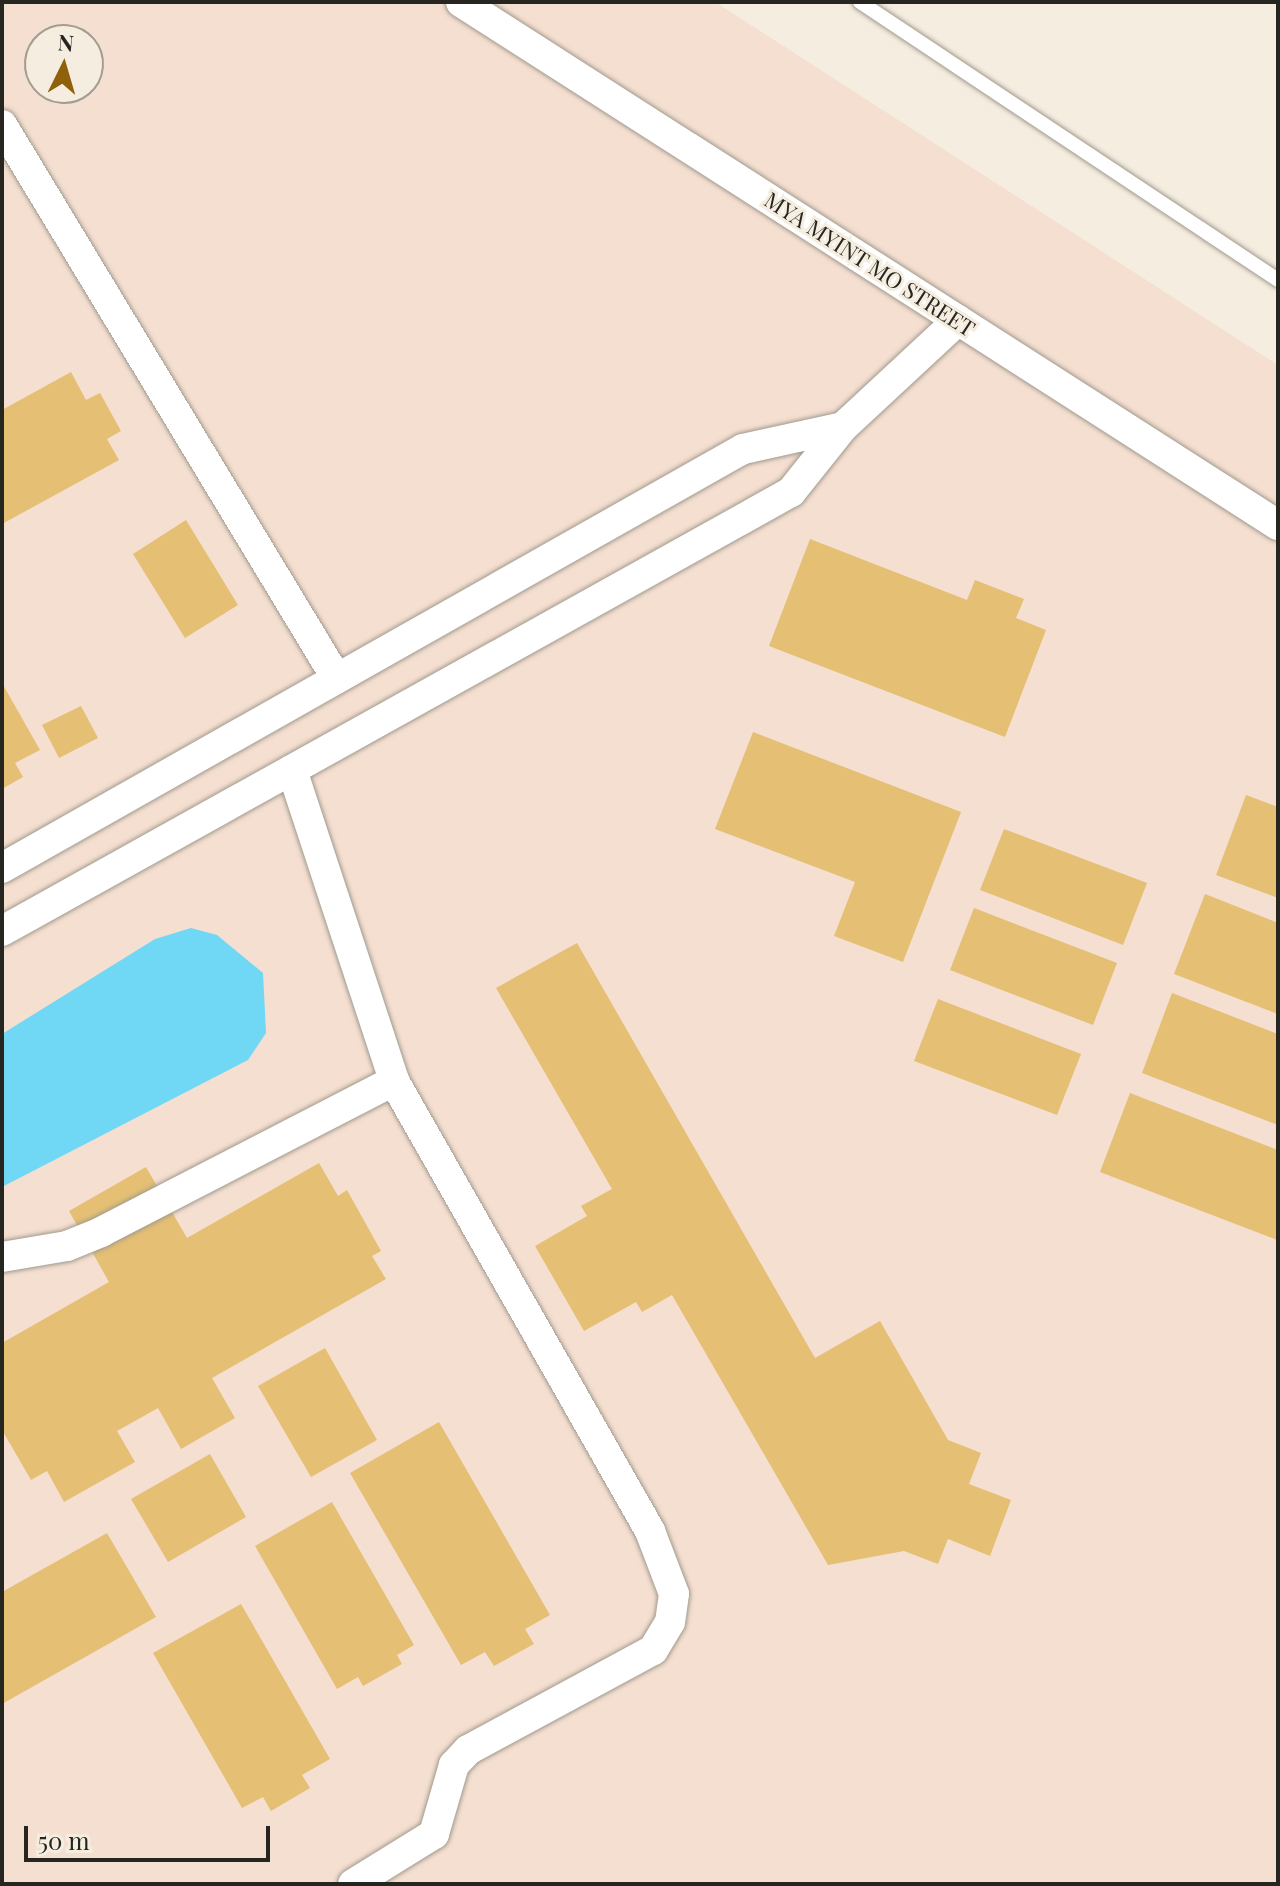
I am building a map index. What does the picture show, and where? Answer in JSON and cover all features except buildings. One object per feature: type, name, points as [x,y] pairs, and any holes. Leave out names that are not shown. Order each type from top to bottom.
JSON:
[{"type":"street","name":"MYA MYINT MO STREET","points":[[461,2],[1278,525]]},
{"type":"street","points":[[2,125],[337,679]]},
{"type":"street","points":[[2,931],[791,492],[843,427],[958,320]]},
{"type":"street","points":[[2,868],[743,449],[843,427]]},
{"type":"street","points":[[292,770],[394,1081],[650,1531],[674,1594],[670,1622],[653,1650],[468,1750],[454,1765],[434,1834],[353,1884]]},
{"type":"street","points":[[2,1257],[67,1246],[101,1232],[394,1081]]},
{"type":"lane","points":[[860,2],[1278,280]]},
{"type":"shaded area","points":[[2,2],[715,2],[1278,365],[1278,1884],[2,1884]]},
{"type":"water","points":[[191,928],[217,935],[263,973],[266,1033],[248,1060],[2,1187],[2,1034],[155,939]]}]
